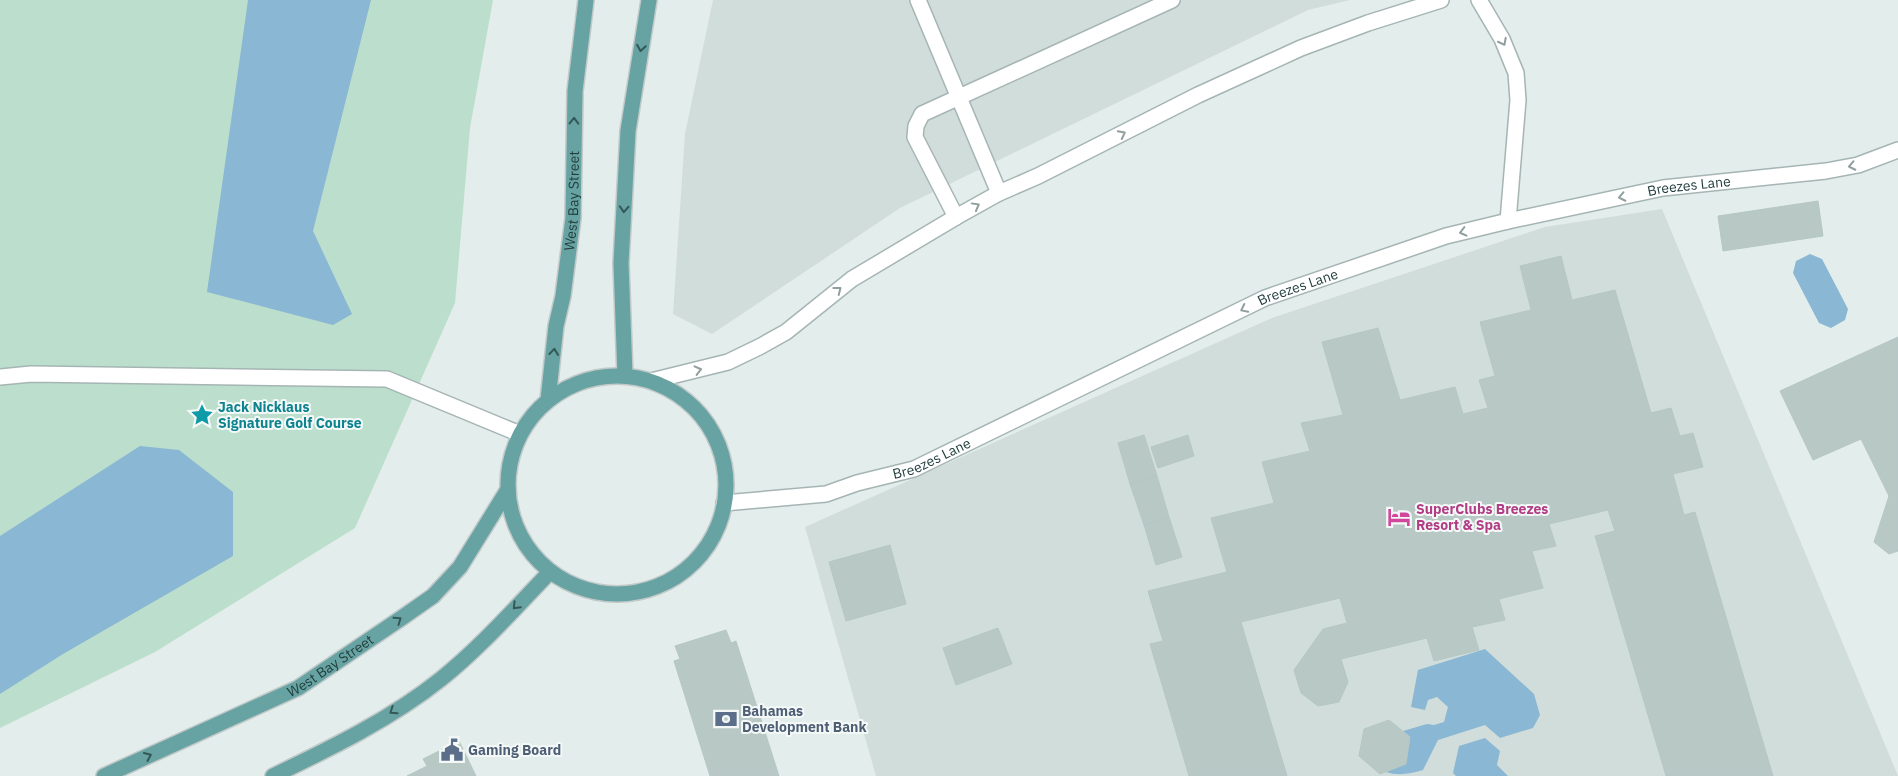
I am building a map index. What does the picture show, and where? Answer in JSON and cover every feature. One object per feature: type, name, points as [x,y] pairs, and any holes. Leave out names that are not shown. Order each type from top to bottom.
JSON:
[{"type":"main road","name":"West Bay Street","points":[[548,400],[556,326],[563,296],[573,218],[574,91],[586,0]]},
{"type":"main road","points":[[625,376],[620,262],[628,131],[649,0]]},
{"type":"main road","points":[[625,376],[651,381],[669,389],[685,400],[708,425],[723,460],[726,484],[724,503],[719,522],[698,557],[679,574],[658,586],[636,592],[610,594],[591,591],[564,581],[550,572],[528,550],[516,529],[510,511],[507,491],[512,454],[520,434],[532,416],[548,400],[567,388],[595,378],[625,376]]},
{"type":"main road","name":"West Bay Street","points":[[104,776],[298,688],[433,596],[460,567],[507,491]]},
{"type":"main road","points":[[273,776],[339,744],[441,679],[482,642],[550,572]]},
{"type":"lane","points":[[918,0],[999,193]]},
{"type":"lane","points":[[956,217],[915,137],[916,126],[922,114],[1172,0]]},
{"type":"lane","points":[[651,381],[728,362],[761,346],[786,332],[852,279],[956,217],[999,193],[1038,176],[1198,95],[1301,48],[1368,23],[1441,0]]},
{"type":"lane","points":[[1479,0],[1502,39],[1516,73],[1518,100],[1508,220]]},
{"type":"lane","name":"Breezes Lane","points":[[724,503],[826,494],[857,483],[914,469],[1266,298],[1446,236],[1508,220],[1663,188],[1826,171],[1858,165],[1898,150]]},
{"type":"lane","points":[[0,377],[31,374],[388,378],[520,434]]},
{"type":"shaded area","points":[[713,0],[1350,0],[1308,10],[900,208],[712,334],[673,314],[685,134]]},
{"type":"shaded area","points":[[1662,209],[1898,776],[876,776],[805,527],[1272,318],[1545,227]]},
{"type":"green space","name":"Jack Nicklaus Signature Golf Course","points":[[0,0],[493,0],[470,128],[455,303],[355,528],[155,652],[0,728]]},
{"type":"water","points":[[248,0],[371,0],[313,231],[352,314],[333,325],[207,292]]},
{"type":"water","points":[[1810,254],[1822,259],[1848,309],[1845,320],[1831,328],[1819,323],[1793,273],[1796,261]]},
{"type":"water","points":[[140,446],[179,450],[233,492],[233,556],[63,654],[0,694],[0,536]]},
{"type":"water","points":[[1485,649],[1534,694],[1540,715],[1533,728],[1500,738],[1485,725],[1438,740],[1423,770],[1404,774],[1386,772],[1406,764],[1410,737],[1403,731],[1427,724],[1434,725],[1444,722],[1448,707],[1437,697],[1428,700],[1425,710],[1411,707],[1418,670]]},
{"type":"water","points":[[1485,738],[1500,751],[1497,765],[1508,776],[1456,776],[1453,773],[1459,746]]},
{"type":"building","points":[[1818,201],[1823,236],[1723,251],[1718,216]]},
{"type":"building","name":"SuperClubs Breezes Resort & Spa","points":[[1561,256],[1572,300],[1615,290],[1651,413],[1671,408],[1680,436],[1693,433],[1703,467],[1673,474],[1684,515],[1695,512],[1773,776],[1666,776],[1595,536],[1615,531],[1608,510],[1549,524],[1556,546],[1532,551],[1543,588],[1499,599],[1505,620],[1472,627],[1479,650],[1434,661],[1427,638],[1341,659],[1348,682],[1339,702],[1318,706],[1301,693],[1294,670],[1323,629],[1347,623],[1340,598],[1241,622],[1287,776],[1189,776],[1150,644],[1163,641],[1148,591],[1227,572],[1211,518],[1274,503],[1262,462],[1310,451],[1301,423],[1343,415],[1322,342],[1378,328],[1400,400],[1455,387],[1463,414],[1488,408],[1479,380],[1495,376],[1480,322],[1531,310],[1520,266]]},
{"type":"building","points":[[1898,337],[1898,551],[1889,554],[1874,542],[1889,496],[1861,439],[1813,460],[1780,391]]},
{"type":"building","points":[[1144,435],[1157,476],[1130,484],[1118,443]]},
{"type":"building","points":[[1188,435],[1194,456],[1158,468],[1151,447]]},
{"type":"building","points":[[1157,476],[1169,517],[1144,525],[1130,484]]},
{"type":"building","points":[[1169,517],[1182,557],[1156,565],[1144,525]]},
{"type":"building","points":[[890,545],[906,604],[846,621],[829,562]]},
{"type":"building","points":[[998,628],[1012,664],[956,685],[943,648]]},
{"type":"building","name":"Bahamas Development Bank","points":[[726,630],[731,643],[736,641],[779,776],[710,776],[674,661],[680,659],[675,646]]},
{"type":"building","points":[[1389,720],[1410,737],[1406,764],[1380,774],[1359,756],[1364,729]]},
{"type":"building","name":"Gaming Board","points":[[459,741],[476,776],[407,776],[427,766],[423,759]]},
{"type":"place","name":"Jack Nicklaus Signature Golf Course","points":[[202,415]]},
{"type":"place","name":"SuperClubs Breezes Resort & Spa","points":[[1399,517]]},
{"type":"place","name":"Bahamas Development Bank","points":[[726,719]]},
{"type":"place","name":"Gaming Board","points":[[452,750]]}]
